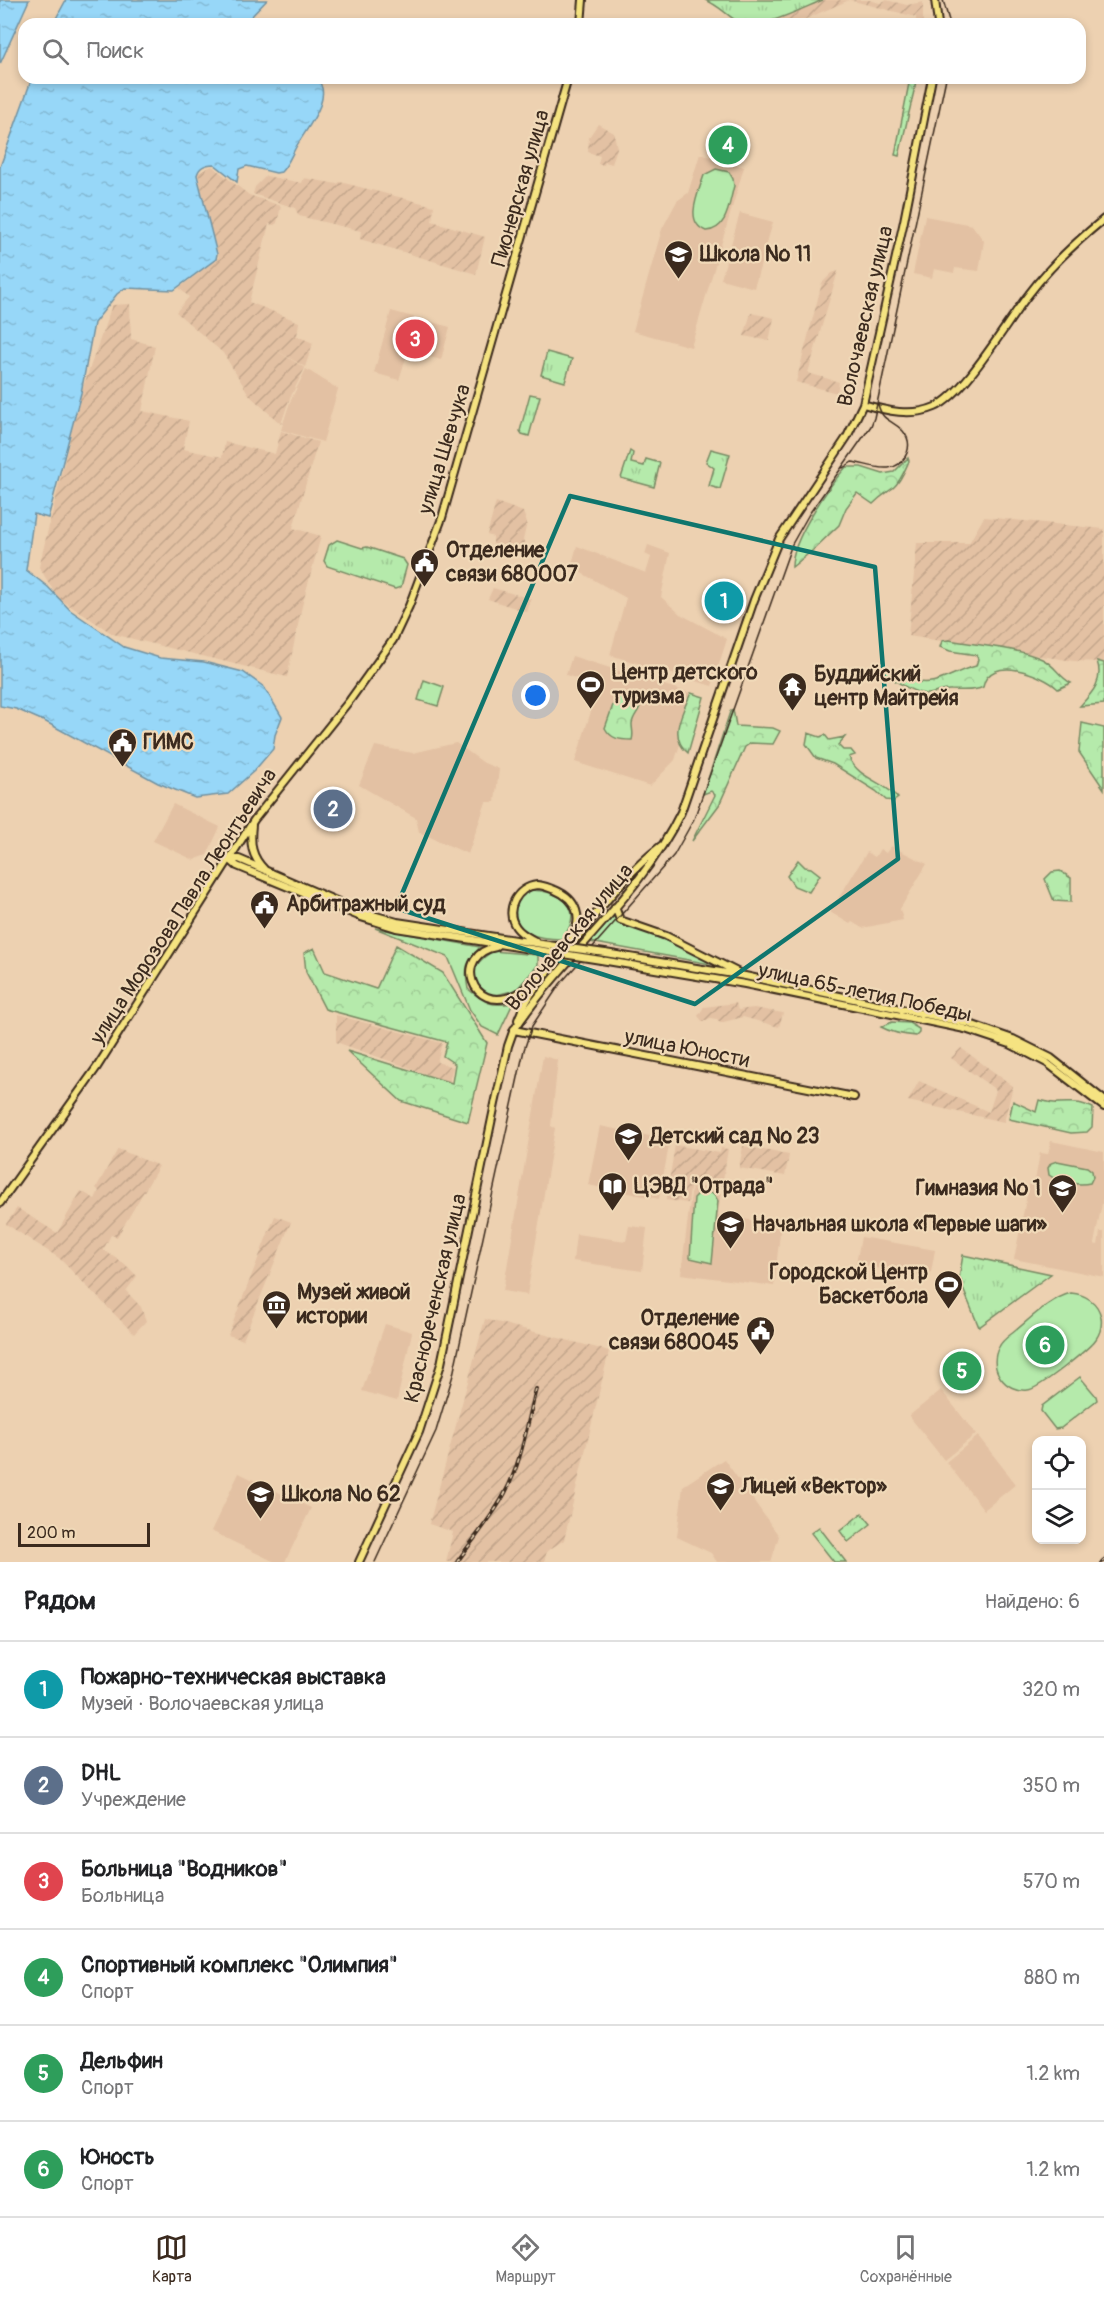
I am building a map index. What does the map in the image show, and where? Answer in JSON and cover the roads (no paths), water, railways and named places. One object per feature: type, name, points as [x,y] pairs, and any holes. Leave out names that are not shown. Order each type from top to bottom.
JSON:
[{"type":"main road","points":[[582,18],[583,0]]},
{"type":"main road","points":[[935,0],[937,18]]},
{"type":"main road","name":"Пионерская улица","points":[[503,308],[566,84]]},
{"type":"main road","name":"Волочаевская улица","points":[[514,1030],[533,1002],[651,864],[664,844],[681,812],[754,600],[779,539],[847,437],[863,404],[900,241],[931,84]]},
{"type":"main road","points":[[863,404],[890,411],[915,412],[935,406],[951,396],[966,380],[1046,272],[1104,219]]},
{"type":"main road","name":"улица Шевчука","points":[[412,597],[444,509],[503,308]]},
{"type":"main road","name":"улица Морозова Павла Леонтьевича","points":[[0,1203],[101,1060],[253,821],[381,659],[393,640],[412,597]]},
{"type":"main road","points":[[253,821],[252,853],[268,873]]},
{"type":"main road","name":"Волочаевская улица","points":[[514,1030],[528,997],[645,858],[664,844]]},
{"type":"main road","points":[[229,859],[239,859],[362,912],[397,922],[538,943]]},
{"type":"main road","points":[[229,859],[238,867],[388,926],[502,946]]},
{"type":"main road","points":[[538,943],[516,927],[511,914],[518,894],[536,885],[561,893],[568,898],[576,910],[578,926],[563,950]]},
{"type":"main road","points":[[502,946],[489,948],[478,955],[472,966],[471,978],[474,986],[485,997],[501,1000],[516,995],[563,950],[609,899]]},
{"type":"main road","points":[[615,907],[620,920],[666,936],[745,976]]},
{"type":"main road","name":"улица 65-летия Победы","points":[[538,943],[745,976],[967,1023],[1013,1039],[1051,1058],[1104,1100]]},
{"type":"main road","name":"улица 65-летия Победы","points":[[502,946],[745,984],[965,1029],[1010,1044],[1047,1063],[1104,1107]]},
{"type":"main road","points":[[528,997],[549,964]]},
{"type":"main road","name":"улица Юности","points":[[514,1030],[854,1097]]},
{"type":"main road","name":"Краснореченская улица","points":[[359,1562],[419,1432],[441,1364],[495,1104],[508,1046],[514,1030]]},
{"type":"water","points":[[0,0],[29,0],[21,18],[18,18],[18,24],[0,64]]},
{"type":"water","points":[[66,0],[267,0],[250,18],[56,18]]},
{"type":"water","points":[[30,84],[321,85],[323,94],[317,113],[281,172],[276,173],[247,166],[239,169],[237,182],[214,164],[206,165],[199,170],[197,175],[217,254],[216,259],[174,290],[125,288],[117,294],[94,323],[81,393],[48,518],[34,514],[26,570],[48,587],[70,610],[124,647],[160,658],[204,662],[243,672],[264,687],[282,717],[275,735],[273,749],[254,771],[228,794],[195,798],[158,783],[46,722],[16,709],[0,706],[0,167]]},
{"type":"tram line","points":[[943,0],[948,18]]},
{"type":"tram line","points":[[375,1562],[436,1431],[453,1375],[524,1050],[532,1026],[560,984],[674,855],[694,819],[792,544],[809,514],[871,426],[945,84]]},
{"type":"tram line","points":[[843,468],[852,462],[889,468],[896,466],[907,453],[908,444],[905,433],[882,414],[878,404]]},
{"type":"railway","points":[[457,1562],[494,1511],[511,1481],[520,1455],[536,1389]]},
{"type":"place","name":"Спортивный комплекс \"Олимпия\"","points":[[728,145]]},
{"type":"place","name":"Школа № 11","points":[[679,280]]},
{"type":"place","name":"Больница \"Водников\"","points":[[415,339]]},
{"type":"place","name":"Отделение связи 680007","points":[[425,588]]},
{"type":"place","name":"Пожарно-техническая выставка","points":[[724,601]]},
{"type":"place","name":"Центр детского туризма","points":[[591,710]]},
{"type":"place","name":"Буддийский центр Майтрейя","points":[[793,712]]},
{"type":"place","name":"ГИМС","points":[[122,768]]},
{"type":"place","name":"DHL","points":[[333,809]]},
{"type":"place","name":"Арбитражный суд","points":[[265,930]]},
{"type":"place","name":"Детский сад № 23","points":[[629,1162]]},
{"type":"place","name":"ЦЭВД \"Отрада\"","points":[[613,1212]]},
{"type":"place","name":"Гимназия № 1","points":[[1062,1214]]},
{"type":"place","name":"Начальная школа «Первые шаги»","points":[[731,1250]]},
{"type":"place","name":"Городской Центр Баскетбола","points":[[949,1310]]},
{"type":"place","name":"Музей живой истории","points":[[276,1330]]},
{"type":"place","name":"Юность","points":[[1045,1345]]},
{"type":"place","name":"Отделение связи 680045","points":[[760,1356]]},
{"type":"place","name":"Дельфин","points":[[962,1371]]},
{"type":"place","name":"Лицей «Вектор»","points":[[720,1512]]},
{"type":"place","name":"Школа № 62","points":[[261,1520]]}]
